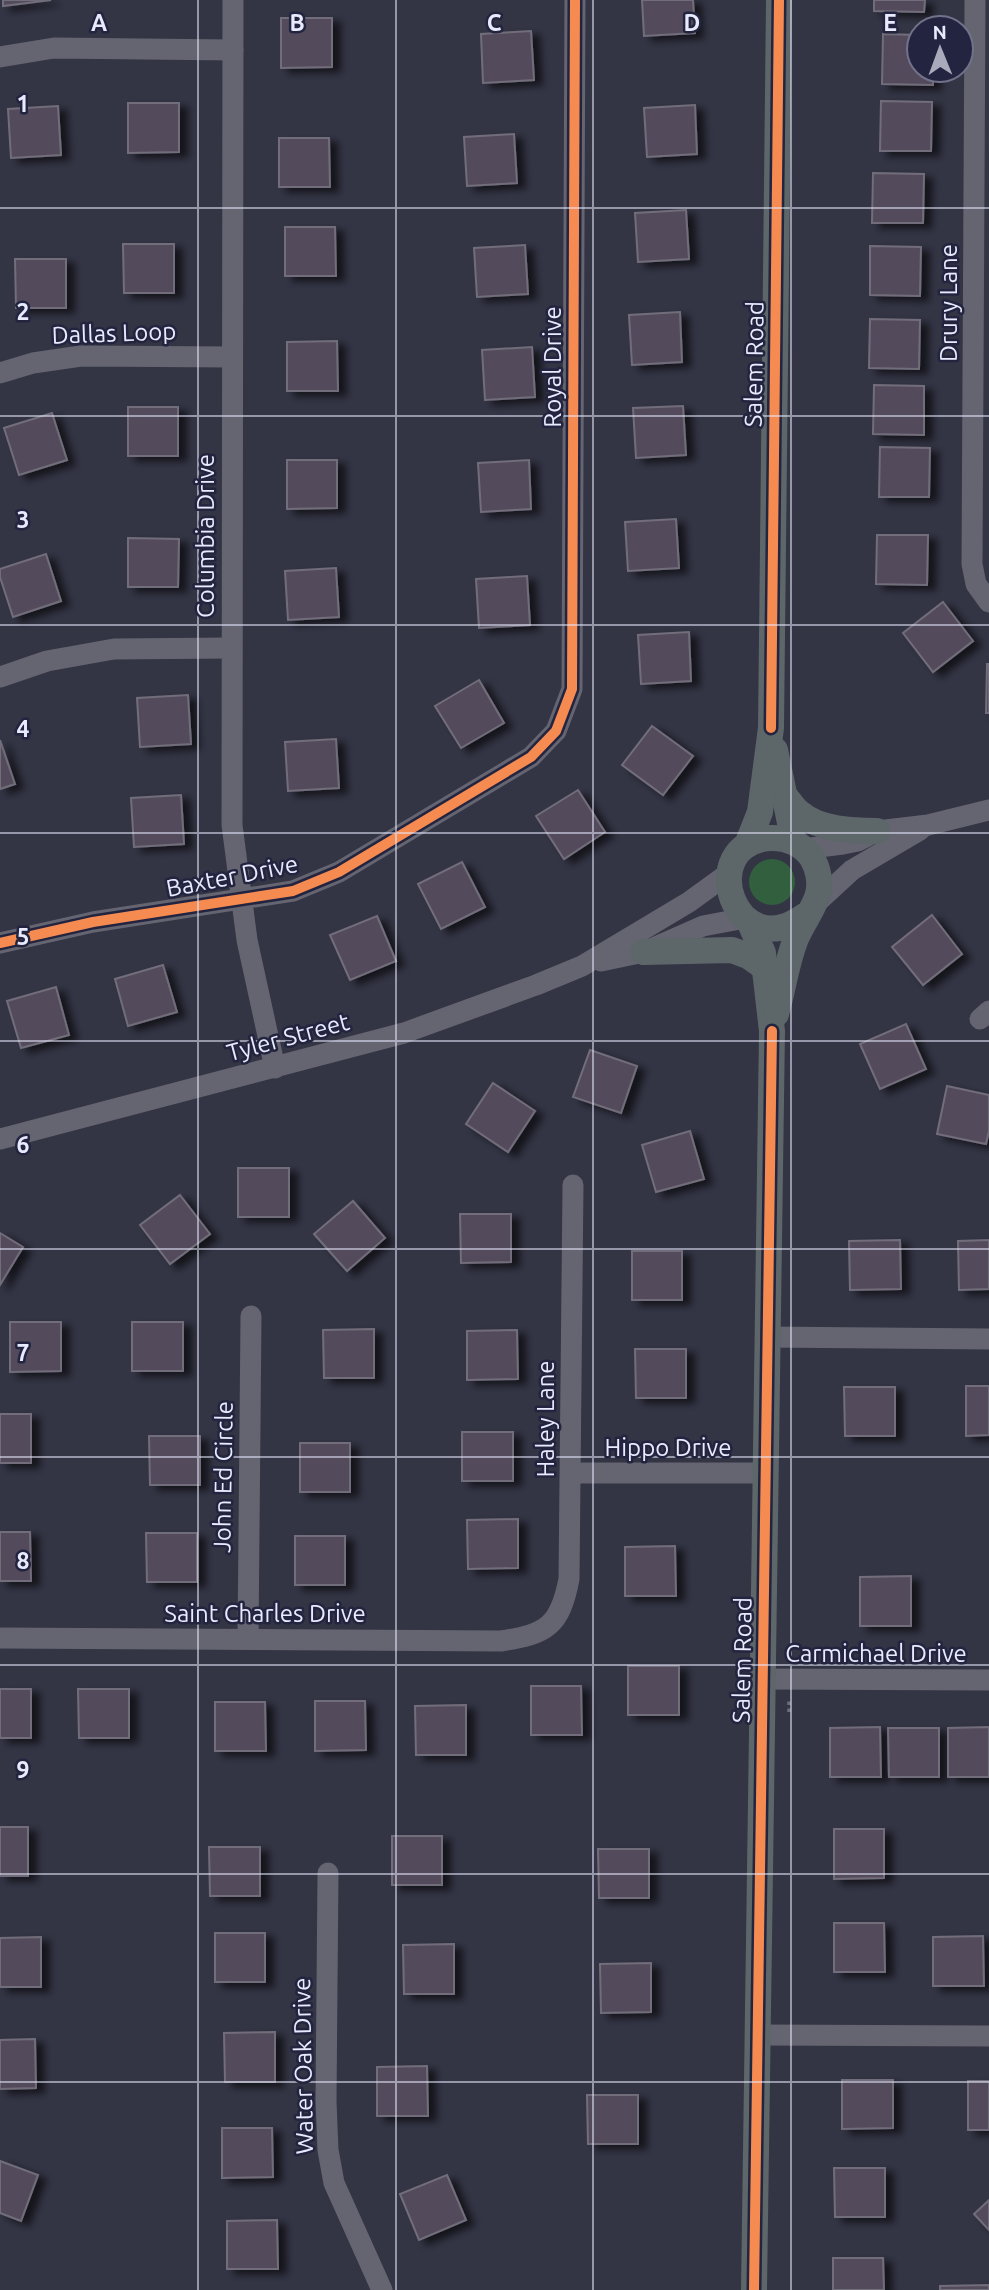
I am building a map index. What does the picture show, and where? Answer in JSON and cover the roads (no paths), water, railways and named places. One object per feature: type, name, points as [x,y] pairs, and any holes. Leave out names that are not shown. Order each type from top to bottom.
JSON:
[{"type":"main road","name":"Salem Road","points":[[747,845],[760,812],[771,728],[779,0]]},
{"type":"main road","name":"Salem Road","points":[[771,728],[785,796],[799,845]]},
{"type":"main road","points":[[785,796],[801,815],[816,822],[858,831],[877,831]]},
{"type":"main road","points":[[770,838],[799,845],[811,858],[819,881],[810,910],[794,924],[780,928],[765,928],[748,920],[732,901],[728,887],[733,862],[747,845],[770,838]]},
{"type":"main road","name":"Salem Road","points":[[772,1031],[787,962],[810,910]]},
{"type":"main road","name":"Salem Road","points":[[748,920],[763,953],[772,1031],[754,2290]]},
{"type":"main road","points":[[644,952],[732,950],[748,956],[765,968]]},
{"type":"street","name":"Columbia Drive","points":[[233,0],[232,825],[247,940],[275,1068]]},
{"type":"street","name":"Royal Drive","points":[[556,731],[572,689],[575,0]]},
{"type":"street","name":"Drury Lane","points":[[975,0],[982,291],[972,564],[976,584],[989,602]]},
{"type":"street","points":[[0,57],[54,48],[233,50]]},
{"type":"street","name":"Dallas Loop","points":[[0,373],[33,363],[81,355],[232,357]]},
{"type":"street","points":[[0,677],[47,661],[114,649],[231,648]]},
{"type":"street","name":"Baxter Drive","points":[[0,943],[93,922],[293,891],[339,872],[531,757],[556,731]]},
{"type":"street","points":[[799,845],[824,848],[858,841],[877,831],[928,825],[989,810]]},
{"type":"street","points":[[810,910],[852,870],[928,825]]},
{"type":"street","name":"Tyler Street","points":[[0,1139],[404,1033],[536,985],[582,965],[689,902],[729,873]]},
{"type":"street","name":"Tyler Street","points":[[582,965],[644,952],[703,926],[748,920]]},
{"type":"street","name":"Haley Lane","points":[[529,1637],[546,1628],[558,1616],[566,1599],[569,1579],[573,1185]]},
{"type":"street","name":"John Ed Circle","points":[[248,1639],[251,1316]]},
{"type":"street","points":[[767,1337],[989,1339]]},
{"type":"street","name":"Hippo Drive","points":[[572,1473],[765,1473]]},
{"type":"street","name":"Saint Charles Drive","points":[[0,1638],[501,1641],[529,1637]]},
{"type":"street","name":"Carmichael Drive","points":[[763,1679],[989,1680]]},
{"type":"street","name":"Water Oak Drive","points":[[328,1873],[328,2150],[334,2183],[382,2290]]},
{"type":"street","points":[[758,2035],[989,2036]]}]
